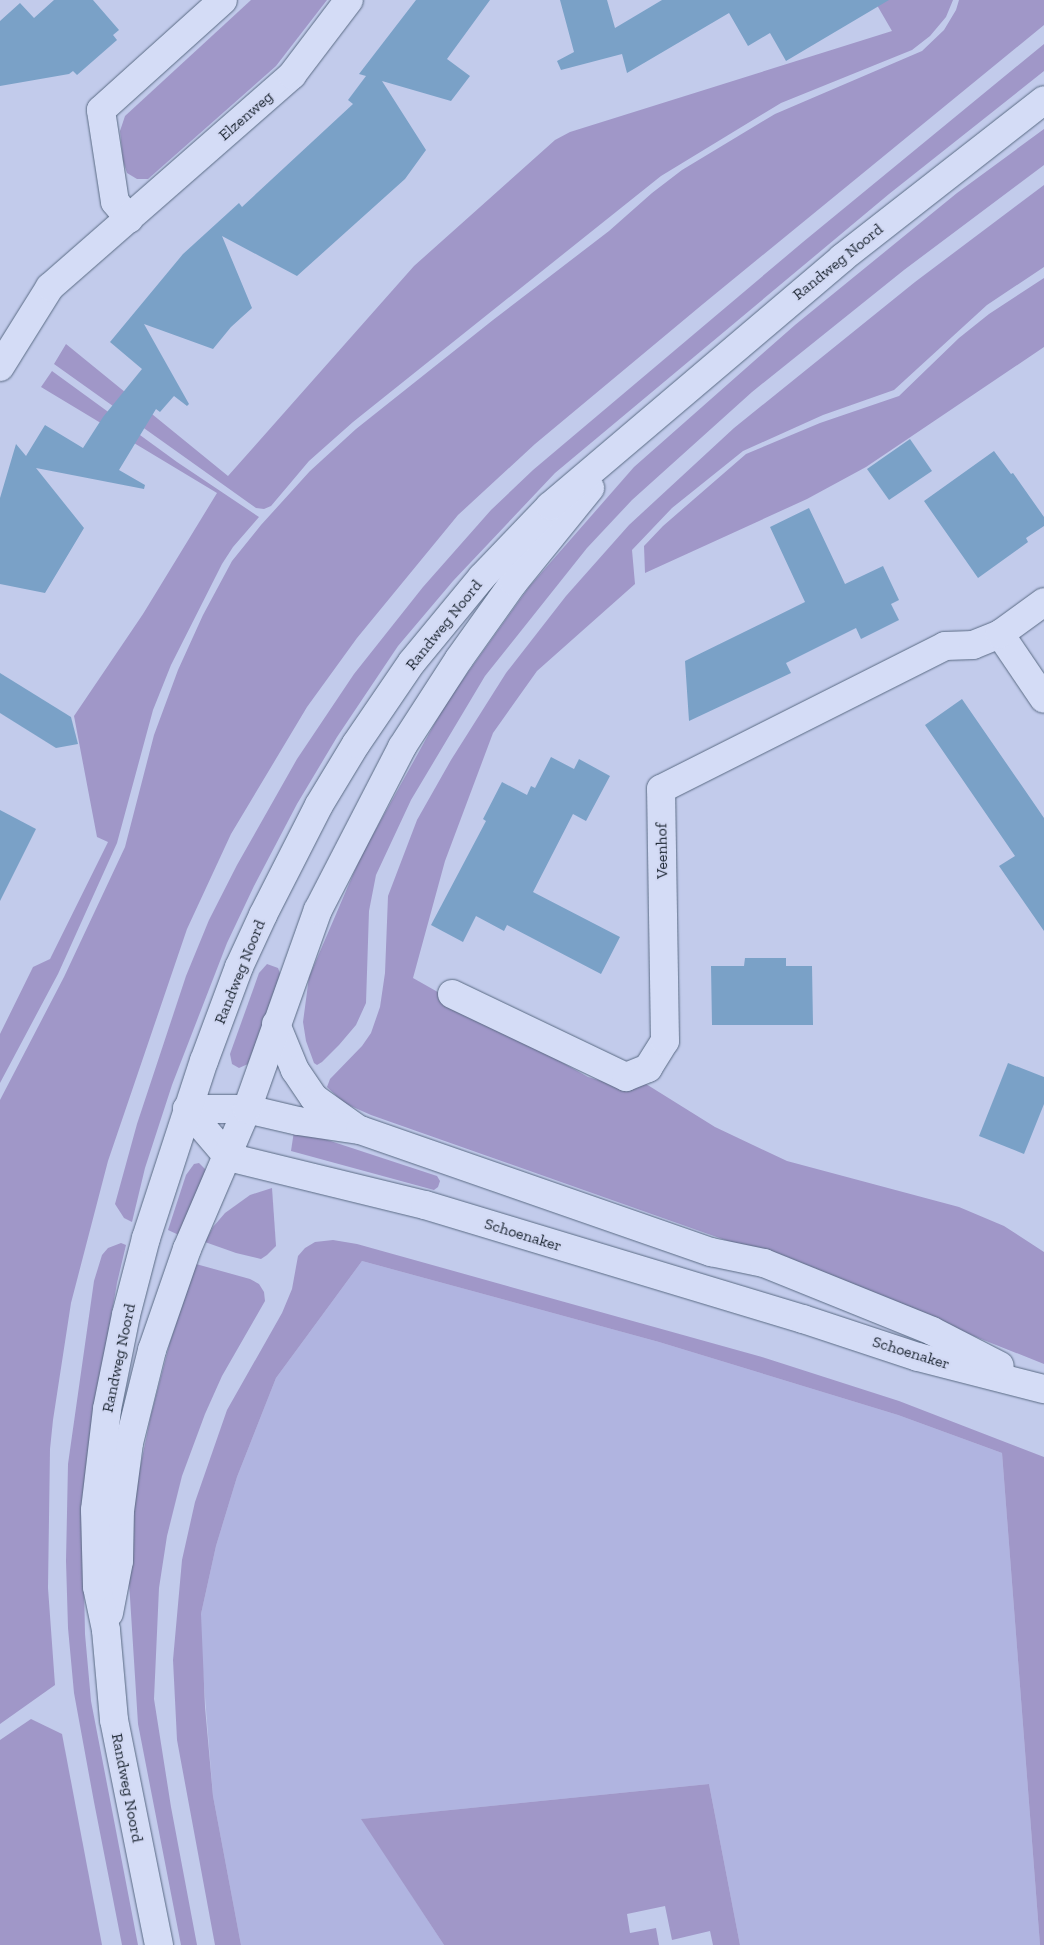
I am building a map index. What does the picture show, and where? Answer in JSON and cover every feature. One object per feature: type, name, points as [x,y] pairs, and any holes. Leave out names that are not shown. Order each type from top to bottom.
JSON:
[{"type":"main road","points":[[129,219],[114,202],[101,110],[223,0]]},
{"type":"main road","name":"Elzenweg","points":[[0,367],[9,331],[50,287],[292,75],[348,0]]},
{"type":"main road","name":"Randweg Noord","points":[[159,1945],[114,1720],[106,1630],[97,1588],[94,1542],[95,1510],[107,1409],[126,1315],[146,1238],[187,1109],[243,958],[319,805],[356,744],[412,662],[482,577],[550,506],[637,430],[842,258],[1044,100]]},
{"type":"main road","name":"Randweg Noord","points":[[106,1630],[119,1561],[123,1477],[138,1399],[152,1350],[187,1249],[228,1157],[318,910],[402,747],[459,658],[514,582],[637,430]]},
{"type":"main road","name":"Veenhof","points":[[452,994],[626,1076],[648,1068],[665,1041],[661,789],[945,646],[974,646],[1000,634],[1044,602]]},
{"type":"main road","points":[[1000,634],[1044,699]]},
{"type":"main road","name":"Schoenaker","points":[[276,1024],[296,1070],[314,1098],[360,1130]]},
{"type":"main road","points":[[187,1109],[228,1157]]},
{"type":"main road","name":"Schoenaker","points":[[187,1109],[246,1109],[298,1121],[360,1130],[711,1252],[764,1263],[932,1331],[1044,1389]]},
{"type":"main road","name":"Schoenaker","points":[[228,1157],[426,1205],[803,1319],[918,1357],[1044,1389]]},
{"type":"shaded area","points":[[251,0],[327,0],[276,66],[148,179],[137,179],[127,173],[123,161],[120,131],[125,116]]},
{"type":"shaded area","points":[[874,0],[953,0],[946,17],[930,36],[912,50],[781,103],[661,176],[353,422],[309,461],[271,506],[264,509],[256,508],[54,364],[66,344],[228,476],[414,266],[555,140],[570,132],[892,31]]},
{"type":"shaded area","points":[[959,0],[1044,0],[1044,25],[535,444],[458,515],[357,638],[307,707],[231,834],[187,929],[108,1161],[71,1303],[50,1449],[48,1588],[55,1685],[0,1724],[0,1100],[64,977],[125,847],[154,735],[178,670],[203,615],[232,561],[261,525],[310,471],[356,429],[609,231],[652,193],[682,170],[775,114],[922,51],[944,30],[956,10]]},
{"type":"shaded area","points":[[1044,44],[1044,71],[889,194],[555,473],[453,581],[398,646],[337,737],[297,804],[254,886],[227,943],[172,1085],[145,1168],[132,1222],[124,1218],[115,1204],[137,1124],[186,976],[209,920],[237,865],[297,759],[354,674],[423,587],[491,510],[533,470],[803,242]]},
{"type":"shaded area","points":[[1044,129],[1044,165],[904,270],[752,392],[632,500],[587,548],[485,676],[411,800],[376,875],[369,911],[366,1003],[356,1025],[339,1045],[322,1062],[317,1065],[314,1063],[306,1041],[303,1022],[309,977],[361,856],[446,703],[529,587],[634,467],[795,325],[957,193]]},
{"type":"shaded area","points":[[1044,185],[1044,267],[987,305],[894,390],[823,415],[743,451],[672,508],[632,550],[635,584],[537,671],[493,733],[445,861],[413,978],[588,1077],[626,1088],[646,1084],[715,1127],[787,1161],[959,1207],[1004,1226],[1044,1252],[1044,1364],[793,1264],[371,1115],[344,1103],[327,1087],[330,1079],[362,1046],[371,1033],[380,1007],[385,973],[388,896],[417,820],[451,760],[506,673],[566,596],[629,525],[734,428],[915,282]]},
{"type":"shaded area","points":[[1044,278],[1044,347],[866,467],[807,499],[645,573],[644,546],[663,526],[746,454],[820,423],[899,396],[959,338],[989,314]]},
{"type":"shaded area","points":[[52,371],[177,462],[259,517],[233,547],[222,564],[171,665],[153,710],[117,843],[58,974],[0,1083],[0,1034],[33,967],[50,959],[108,842],[97,837],[74,716],[143,614],[217,493],[41,387]]},
{"type":"shaded area","points":[[267,964],[278,968],[281,976],[248,1064],[239,1068],[232,1064],[230,1054],[259,973]]},
{"type":"shaded area","points":[[297,1130],[437,1176],[440,1181],[438,1187],[434,1190],[291,1151],[294,1131]]},
{"type":"shaded area","points":[[199,1163],[207,1171],[181,1236],[168,1230],[186,1175],[194,1164]]},
{"type":"shaded area","points":[[272,1188],[276,1246],[267,1255],[261,1259],[236,1253],[205,1242],[213,1227],[225,1213],[250,1195]]},
{"type":"shaded area","points":[[333,1240],[357,1244],[762,1357],[899,1401],[1044,1457],[1044,1945],[1040,1945],[1002,1453],[898,1415],[659,1342],[362,1261],[276,1378],[237,1477],[216,1546],[201,1614],[205,1707],[213,1796],[241,1945],[215,1945],[177,1740],[173,1660],[182,1560],[195,1502],[227,1410],[282,1313],[292,1289],[298,1256],[305,1248],[315,1242]]},
{"type":"shaded area","points":[[121,1243],[126,1245],[117,1283],[88,1450],[83,1536],[85,1634],[91,1701],[138,1945],[122,1945],[94,1802],[74,1693],[68,1628],[66,1561],[68,1464],[94,1281],[102,1255],[108,1248]]},
{"type":"shaded area","points":[[362,1261],[659,1342],[898,1415],[1002,1453],[1040,1945],[740,1945],[709,1784],[362,1819],[444,1945],[241,1945],[213,1796],[201,1647],[201,1614],[216,1546],[237,1477],[276,1378]]},
{"type":"shaded area","points":[[196,1264],[250,1279],[259,1284],[264,1292],[265,1301],[222,1376],[205,1414],[182,1476],[167,1536],[159,1588],[154,1699],[171,1807],[197,1945],[181,1945],[138,1724],[128,1566],[136,1487],[151,1415],[170,1342]]},
{"type":"shaded area","points":[[31,1719],[62,1734],[102,1945],[0,1945],[0,1740]]},
{"type":"shaded area","points":[[709,1784],[740,1945],[713,1945],[710,1931],[672,1940],[665,1906],[627,1914],[630,1933],[656,1928],[659,1945],[444,1945],[361,1819]]},
{"type":"building","points":[[54,0],[93,0],[119,30],[113,35],[117,40],[77,75],[73,71],[69,74],[0,86],[0,21],[20,3],[34,18]]},
{"type":"building","points":[[416,0],[490,0],[447,59],[470,76],[451,101],[382,81],[426,150],[405,179],[297,276],[222,236],[252,308],[231,327],[213,349],[144,324],[189,404],[187,406],[174,396],[160,412],[156,409],[119,470],[145,485],[144,489],[36,468],[84,528],[45,593],[0,584],[0,498],[16,444],[26,456],[45,425],[83,448],[103,417],[142,369],[110,342],[183,254],[239,203],[242,207],[353,104],[348,100],[366,76],[359,74]]},
{"type":"building","points":[[560,0],[607,0],[615,28],[662,0],[889,0],[786,61],[770,33],[748,46],[729,13],[627,73],[622,54],[561,70],[557,61],[574,52]]},
{"type":"building","points":[[910,439],[932,471],[889,500],[867,469]]},
{"type":"building","points":[[994,451],[1011,474],[1013,473],[1044,517],[1044,526],[1026,538],[1028,542],[978,578],[924,501]]},
{"type":"building","points":[[809,508],[845,584],[883,566],[899,600],[891,604],[899,620],[861,639],[856,628],[786,663],[791,673],[689,721],[685,661],[805,602],[770,527]]},
{"type":"building","points":[[0,673],[71,717],[78,744],[56,748],[0,713]]},
{"type":"building","points":[[962,699],[1044,818],[1044,931],[999,866],[1015,856],[925,725]]},
{"type":"building","points":[[551,757],[574,769],[579,759],[610,776],[586,821],[573,814],[533,892],[620,937],[601,974],[507,925],[504,931],[476,916],[463,942],[431,925],[486,821],[483,819],[502,782],[527,795],[531,786],[535,788]]},
{"type":"building","points":[[0,810],[36,829],[0,901]]},
{"type":"building","points":[[745,958],[786,958],[786,966],[812,966],[813,1025],[712,1025],[711,966],[744,966]]},
{"type":"building","points":[[1008,1063],[1044,1077],[1044,1104],[1024,1154],[979,1136]]}]
